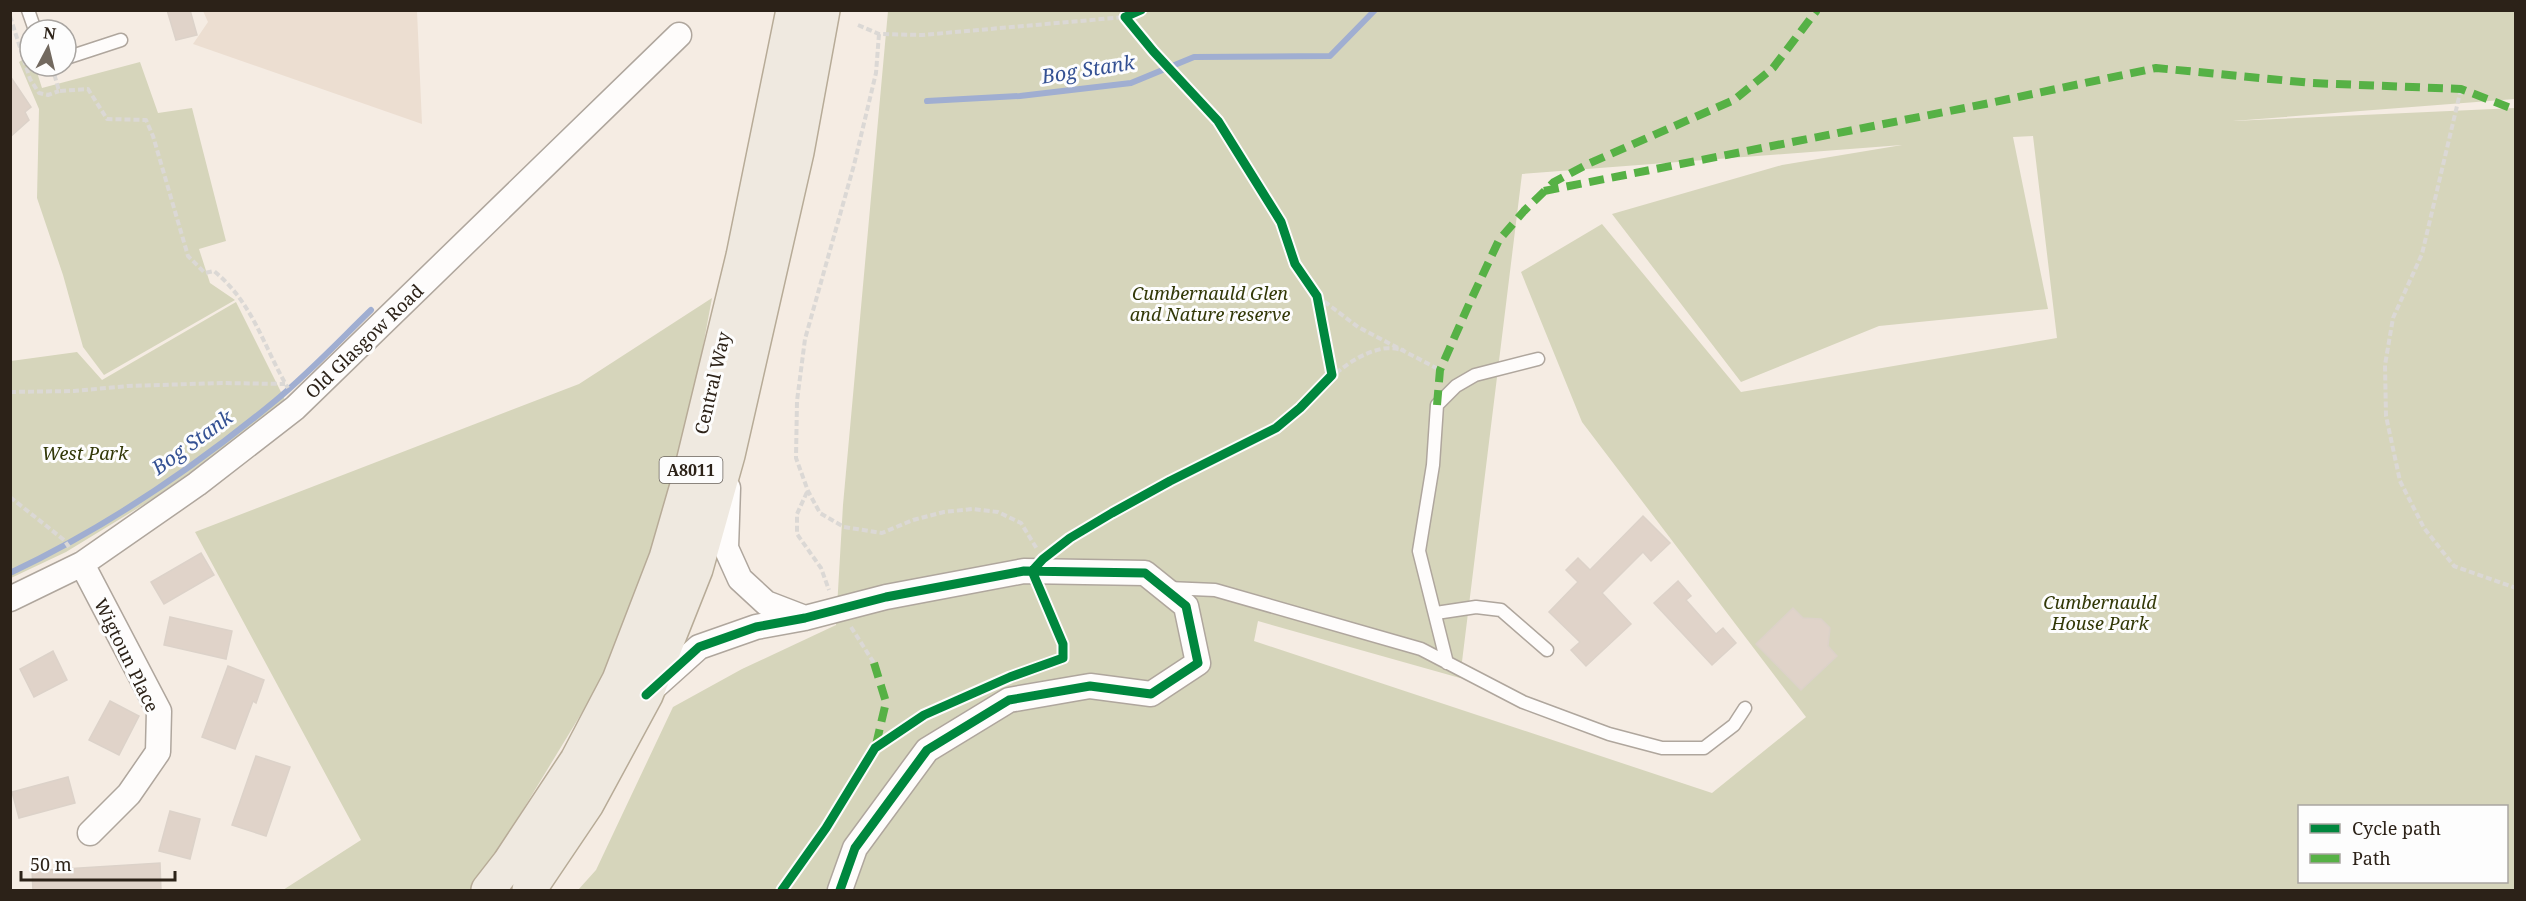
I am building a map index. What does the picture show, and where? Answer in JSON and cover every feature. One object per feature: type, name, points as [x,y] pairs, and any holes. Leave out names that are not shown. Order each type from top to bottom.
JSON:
[{"type":"main road","name":"Central Way","points":[[488,891],[577,760],[623,670],[666,558],[690,475],[742,256],[793,10]]},
{"type":"main road","name":"Central Way","points":[[529,891],[587,804],[646,695],[696,569],[728,455],[797,152],[823,10]]},
{"type":"main road","points":[[797,152],[848,18]]},
{"type":"street","name":"Old Glasgow Road","points":[[10,599],[82,564],[197,484],[295,408],[680,35]]},
{"type":"street","points":[[728,455],[726,548],[740,579],[766,603],[805,618]]},
{"type":"street","name":"Wigtoun Place","points":[[82,564],[159,711],[158,752],[129,794],[90,833]]},
{"type":"street","points":[[646,695],[699,647],[756,627],[1038,565],[1144,573],[1186,606],[1198,663],[1151,694],[1090,686],[1008,700],[927,750],[855,848],[840,891]]},
{"type":"lane","points":[[78,54],[121,40]]},
{"type":"lane","points":[[1447,663],[1419,551],[1432,465],[1437,405],[1456,386],[1475,375],[1538,359]]},
{"type":"lane","points":[[1164,588],[1215,590],[1421,649],[1523,702],[1609,734],[1662,748],[1704,747],[1734,725],[1745,708]]},
{"type":"lane","points":[[1436,613],[1476,607],[1501,610],[1547,650]]},
{"type":"path","points":[[848,18],[879,34],[922,35],[1125,17],[1141,10]]},
{"type":"path","points":[[10,16],[30,79],[39,93],[48,95],[88,89],[107,119],[147,120],[188,256],[205,273],[214,271],[240,296],[254,318],[285,384],[222,383],[10,392]]},
{"type":"path","points":[[1125,17],[1158,57],[1218,121],[1281,222],[1295,264],[1317,296],[1358,327],[1440,369]]},
{"type":"path","points":[[879,34],[876,73],[857,153],[805,339],[797,400],[796,458],[808,491],[820,513],[844,527],[882,533],[913,520],[944,512],[972,509],[998,512],[1022,523],[1063,644]]},
{"type":"path","points":[[55,78],[59,92]]},
{"type":"path","points":[[2461,88],[2422,254],[2393,318],[2385,365],[2385,416],[2400,481],[2424,528],[2454,566],[2516,588]]},
{"type":"path","points":[[1317,296],[1332,375]]},
{"type":"path","points":[[1038,565],[1070,538],[1112,513],[1276,428],[1300,408],[1332,375],[1382,349],[1404,350]]},
{"type":"path","points":[[808,491],[798,514],[797,534],[821,568],[835,610],[874,663]]},
{"type":"path","points":[[10,497],[64,540]]},
{"type":"shaded area","points":[[203,11],[417,11],[422,124],[193,44],[208,22]]},
{"type":"green space","points":[[888,11],[2515,11],[2515,99],[2233,121],[2515,108],[2515,890],[578,890],[596,870],[673,707],[742,669],[836,625],[843,505]],"holes":[[[2033,136],[2057,338],[1741,392],[1602,224],[1521,272],[1582,422],[1806,717],[1712,793],[1254,641],[1258,621],[1460,678],[1522,174],[1902,145],[1782,165],[1612,214],[1741,382],[1879,326],[2048,309],[2013,137]]]},
{"type":"green space","points":[[140,62],[158,113],[192,108],[226,241],[199,249],[210,283],[235,300],[104,375],[83,347],[63,275],[37,198],[39,109],[26,78],[39,78],[42,88]]},
{"type":"green space","points":[[712,298],[674,502],[609,668],[479,882],[470,890],[283,890],[361,840],[195,532],[579,384]]},
{"type":"green space","name":"West Park","points":[[236,302],[285,400],[202,469],[66,552],[11,578],[11,361],[77,352],[102,380]]},
{"type":"building","points":[[167,10],[190,10],[197,35],[176,40]]},
{"type":"building","points":[[10,76],[31,107],[25,112],[29,120],[10,137]]},
{"type":"building","points":[[1643,516],[1670,543],[1651,561],[1643,552],[1602,593],[1631,624],[1586,666],[1571,650],[1580,642],[1549,612],[1578,582],[1566,570],[1578,558],[1590,570]]},
{"type":"building","points":[[201,553],[214,575],[164,604],[151,582]]},
{"type":"building","points":[[1678,581],[1691,596],[1686,600],[1716,634],[1723,628],[1736,643],[1712,665],[1654,603]]},
{"type":"building","points":[[1793,608],[1803,618],[1821,619],[1830,628],[1828,646],[1837,656],[1801,690],[1756,644]]},
{"type":"building","points":[[170,617],[232,631],[226,659],[164,645]]},
{"type":"building","points":[[53,651],[67,680],[34,697],[20,669]]},
{"type":"building","points":[[228,666],[264,680],[256,703],[253,701],[235,749],[202,737]]},
{"type":"building","points":[[110,701],[139,716],[119,755],[89,740]]},
{"type":"building","points":[[256,756],[290,767],[266,836],[232,825]]},
{"type":"building","points":[[68,777],[75,803],[19,818],[12,792]]},
{"type":"building","points":[[170,811],[200,819],[190,859],[159,851]]},
{"type":"building","points":[[160,863],[161,891],[33,891],[32,871]]},
{"type":"waterway","name":"Bog Stank","points":[[927,101],[1020,96],[1131,83],[1194,57],[1330,56],[1375,10]]},
{"type":"waterway","name":"Bog Stank","points":[[10,573],[80,537],[148,495],[213,450],[288,390],[371,310]]},
{"type":"marked path","points":[[1437,405],[1440,370],[1470,302],[1499,240],[1524,211],[1554,182],[1590,163],[1734,100],[1773,68],[1817,10]]},
{"type":"marked path","points":[[1544,191],[2156,68],[2312,83],[2461,89],[2516,110]]},
{"type":"marked path","points":[[874,663],[886,702],[875,749]]},
{"type":"cycle path","points":[[782,890],[826,828],[875,748],[924,715],[1010,677],[1063,658],[1063,644],[1032,571],[1043,559],[1070,538],[1112,513],[1276,428],[1300,408],[1332,375],[1317,296],[1295,264],[1281,222],[1218,121],[1125,17],[1141,10]]},
{"type":"cycle path","points":[[646,695],[699,647],[756,627],[805,618],[886,597],[1024,571],[1145,573],[1186,606],[1198,663],[1151,694],[1090,686],[1009,700],[927,750],[855,848],[840,890]]},
{"type":"park label","name":"Cumbernauld Glen and Nature reserve","points":[[1210,303]]},
{"type":"park label","name":"Cumbernauld House Park","points":[[2100,612]]}]
